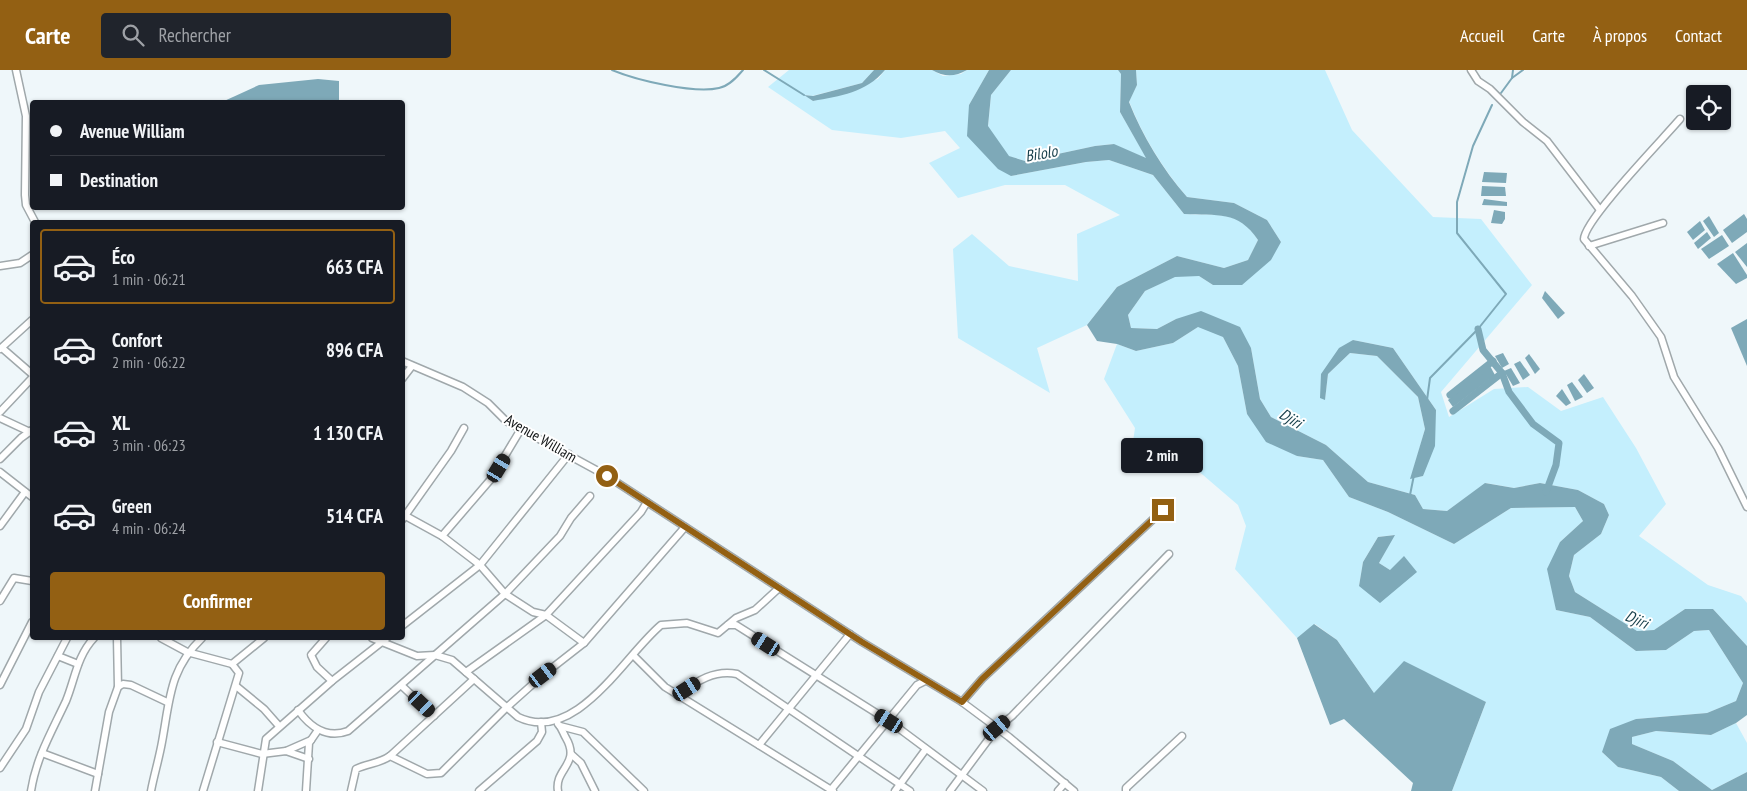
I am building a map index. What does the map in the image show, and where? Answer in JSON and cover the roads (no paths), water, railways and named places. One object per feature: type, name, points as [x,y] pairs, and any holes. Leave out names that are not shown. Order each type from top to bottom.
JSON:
[{"type":"street","points":[[16,70],[26,116],[26,206],[34,220]]},
{"type":"street","points":[[1471,70],[1478,81],[1490,89],[1523,122],[1547,141],[1600,210]]},
{"type":"street","points":[[1680,119],[1600,210],[1585,232],[1584,239],[1632,296],[1661,338],[1674,377],[1718,448],[1747,507]]},
{"type":"street","points":[[1589,246],[1663,222]]},
{"type":"street","points":[[0,266],[20,263],[30,256]]},
{"type":"street","points":[[30,322],[1,348],[30,372]]},
{"type":"street","name":"Avenue William","points":[[405,362],[463,387],[488,403],[506,420],[569,454],[647,502],[850,634],[962,702],[1074,791]]},
{"type":"street","points":[[405,375],[412,366]]},
{"type":"street","points":[[0,412],[30,380]]},
{"type":"street","points":[[0,418],[30,431]]},
{"type":"street","points":[[405,516],[464,428]]},
{"type":"street","points":[[442,536],[491,479],[521,428]]},
{"type":"street","points":[[0,459],[21,438],[30,433]]},
{"type":"street","points":[[405,624],[480,565],[569,454]]},
{"type":"street","points":[[0,472],[30,496]]},
{"type":"street","points":[[0,526],[25,492]]},
{"type":"street","points":[[298,710],[309,724],[318,730],[341,734],[348,731],[402,686],[505,594],[560,536],[571,518],[590,496]]},
{"type":"street","points":[[466,672],[546,615],[641,512],[647,502]]},
{"type":"street","points":[[962,702],[982,679],[1163,510]]},
{"type":"street","points":[[405,518],[442,536],[480,565],[505,594],[533,612],[546,615],[584,643]]},
{"type":"street","points":[[390,756],[428,774],[441,772],[506,708],[543,675],[584,643],[684,526]]},
{"type":"street","points":[[950,791],[997,728],[1012,716],[1169,554]]},
{"type":"street","points":[[0,601],[14,578],[30,581]]},
{"type":"street","points":[[258,791],[262,754],[266,739],[332,681],[385,640],[417,656],[435,656],[452,660],[506,708],[526,721],[553,721],[578,710],[634,656],[661,625],[698,624],[716,633],[721,632],[726,625],[755,610],[779,588]]},
{"type":"street","points":[[726,625],[734,624],[889,721],[983,791]]},
{"type":"street","points":[[0,685],[30,626]]},
{"type":"street","points":[[759,745],[787,708],[850,634]]},
{"type":"street","points":[[0,768],[26,729],[39,692],[66,640]]},
{"type":"street","points":[[31,791],[42,753],[66,699],[78,664],[93,640]]},
{"type":"street","points":[[95,791],[109,712],[118,687],[117,640]]},
{"type":"street","points":[[165,640],[187,652],[232,664],[239,673],[203,791]]},
{"type":"street","points":[[151,791],[162,742],[167,702],[175,674],[187,652],[200,640]]},
{"type":"street","points":[[232,664],[262,640]]},
{"type":"street","points":[[324,640],[311,655],[317,667],[332,681]]},
{"type":"street","points":[[58,656],[78,664]]},
{"type":"street","points":[[634,656],[665,687],[831,791],[917,685],[925,681]]},
{"type":"street","points":[[677,695],[712,674],[724,672],[737,674],[910,791]]},
{"type":"street","points":[[352,791],[353,775],[356,769],[363,765],[381,763],[474,679]]},
{"type":"street","points":[[118,687],[123,684],[131,685],[167,702]]},
{"type":"street","points":[[236,686],[264,709],[279,726]]},
{"type":"street","points":[[402,686],[434,716]]},
{"type":"street","points":[[553,721],[560,726],[583,732],[644,791]]},
{"type":"street","points":[[479,791],[536,741],[542,732],[541,722]]},
{"type":"street","points":[[558,791],[557,783],[571,759],[570,744],[560,726]]},
{"type":"street","points":[[306,791],[311,740],[318,730]]},
{"type":"street","points":[[1126,791],[1126,788],[1182,736]]},
{"type":"street","points":[[217,742],[262,754],[286,751],[311,740]]},
{"type":"street","points":[[895,791],[926,749]]},
{"type":"street","points":[[286,751],[309,759]]},
{"type":"street","points":[[42,753],[98,774]]},
{"type":"street","points":[[571,754],[581,763],[595,791]]},
{"type":"street","points":[[1058,791],[1065,783]]},
{"type":"waterway","name":"Bilolo","points":[[612,70],[665,85],[695,89],[719,88],[726,85],[743,70]]},
{"type":"waterway","name":"Bilolo","points":[[764,70],[804,95]]},
{"type":"waterway","points":[[1512,78],[1513,70]]},
{"type":"waterway","points":[[1501,93],[1512,78],[1523,70]]},
{"type":"waterway","points":[[1427,400],[1430,378],[1478,329],[1506,294],[1457,233],[1457,202],[1473,146],[1492,105]]},
{"type":"waterway","points":[[1478,329],[1483,350],[1502,373],[1509,392],[1533,424],[1559,443],[1556,465],[1546,492]]},
{"type":"waterway","points":[[1450,395],[1493,361]]},
{"type":"waterway","points":[[1453,411],[1502,373]]},
{"type":"waterway","points":[[1410,495],[1414,475]]},
{"type":"water label","name":"Djiri","points":[[1291,418]]},
{"type":"water label","name":"Djiri","points":[[1637,619]]}]
